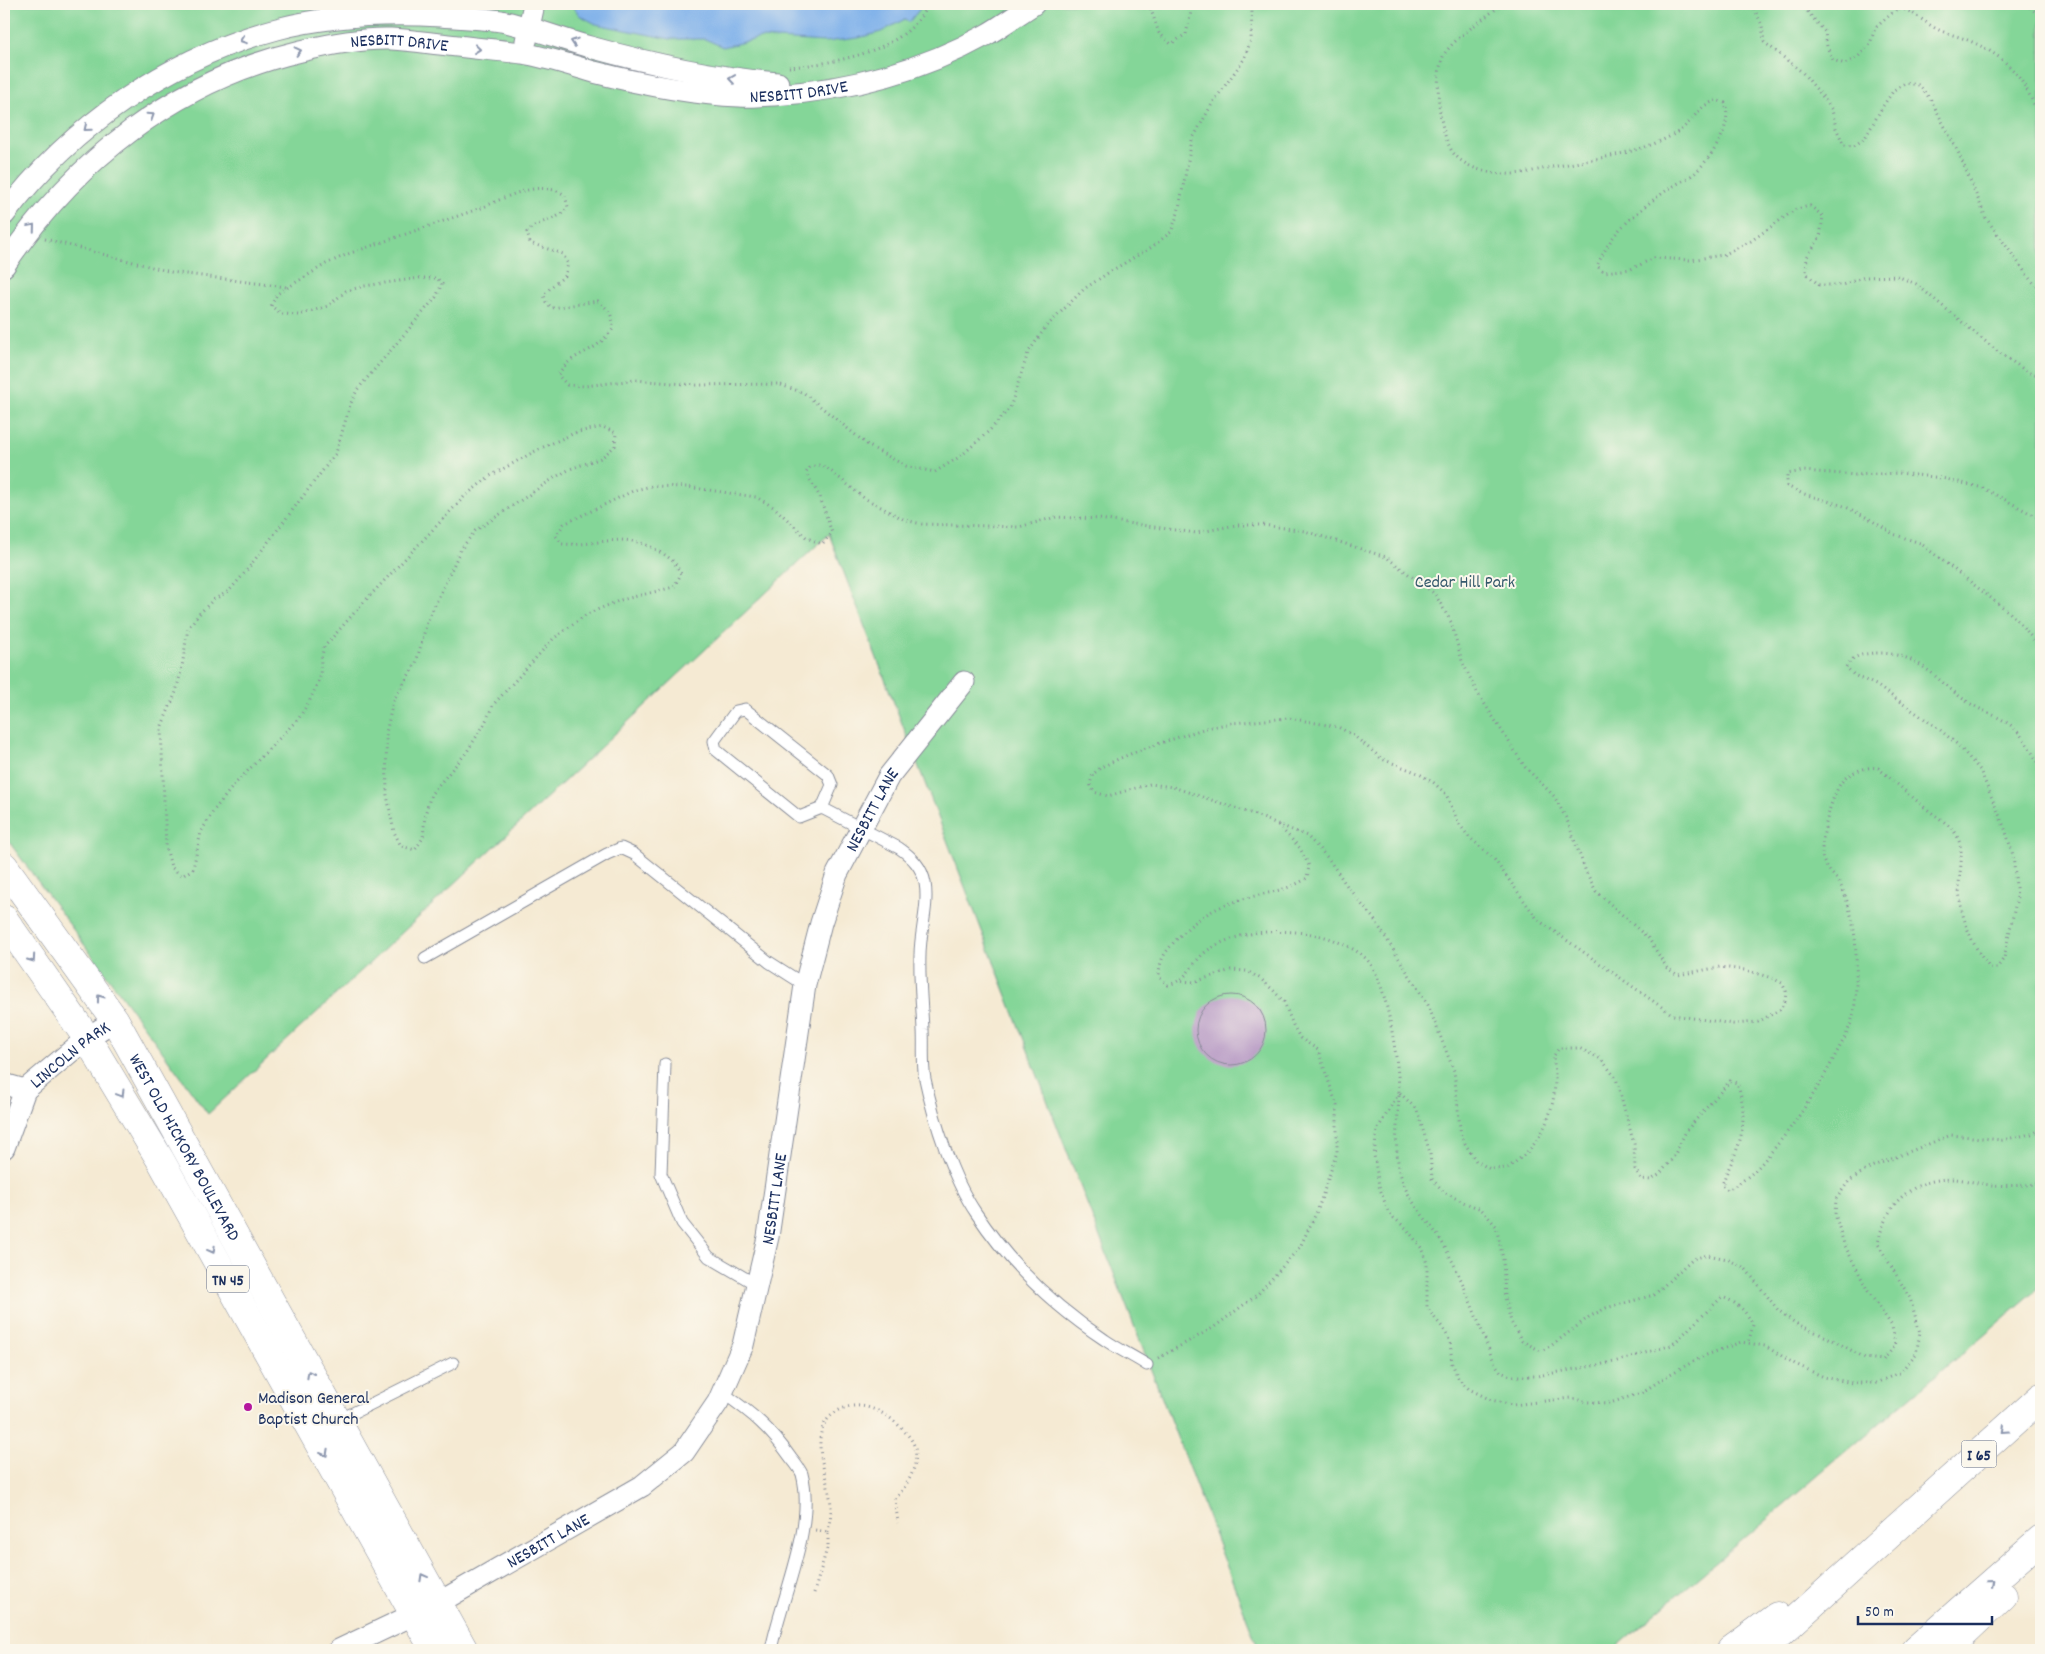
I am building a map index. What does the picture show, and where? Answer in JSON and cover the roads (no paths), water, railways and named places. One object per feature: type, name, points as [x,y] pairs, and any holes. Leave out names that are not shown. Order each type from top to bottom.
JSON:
[{"type":"main road","name":"WEST OLD HICKORY BOULEVARD","points":[[4,866],[115,1020],[173,1154],[426,1609],[464,1650]]},
{"type":"main road","name":"WEST OLD HICKORY BOULEVARD","points":[[4,919],[87,1038],[173,1154]]},
{"type":"main road","name":"WEST OLD HICKORY BOULEVARD","points":[[206,1213],[337,1421],[426,1609],[434,1650]]},
{"type":"main road","name":"I 65","points":[[1762,1650],[2041,1397]]},
{"type":"main road","points":[[1731,1650],[1916,1511]]},
{"type":"main road","points":[[1915,1650],[2041,1539]]},
{"type":"main road","points":[[1946,1650],[2041,1560]]},
{"type":"street","points":[[523,54],[534,4]]},
{"type":"street","name":"NESBITT DRIVE","points":[[4,266],[26,234],[81,173],[134,127],[174,101],[218,79],[281,55],[350,42],[390,39],[523,54],[644,83],[741,97],[811,92],[868,80],[916,67],[988,34],[1034,4]]},
{"type":"street","name":"NESBITT DRIVE","points":[[4,215],[19,194],[47,164],[112,108],[163,76],[208,54],[246,39],[278,29],[345,17],[413,14],[498,21],[529,27],[589,47],[732,80],[779,84],[868,80]]},
{"type":"street","name":"NESBITT LANE","points":[[339,1650],[426,1609],[642,1486],[684,1452],[718,1402],[743,1345],[768,1237],[805,985],[821,923],[838,874],[860,828],[889,776],[964,682]]},
{"type":"street","name":"LINCOLN PARK","points":[[4,1148],[25,1090],[87,1038],[115,1020]]},
{"type":"street","points":[[4,1084],[25,1090]]},
{"type":"lane","points":[[822,808],[832,784],[828,775],[746,709],[736,711],[714,741],[716,750],[799,817],[822,808],[899,848],[911,856],[920,868],[925,884],[925,913],[920,954],[925,1077],[933,1110],[958,1181],[975,1212],[994,1238],[1032,1281],[1072,1316],[1105,1340],[1147,1365]]},
{"type":"lane","points":[[425,958],[621,848],[634,854],[769,962],[805,985]]},
{"type":"lane","points":[[665,1064],[661,1174],[682,1223],[709,1257],[757,1286]]},
{"type":"lane","points":[[337,1421],[453,1363]]},
{"type":"lane","points":[[723,1393],[758,1419],[777,1439],[802,1473],[805,1506],[799,1547],[771,1650]]},
{"type":"water","points":[[572,4],[920,4],[919,10],[909,22],[905,19],[881,32],[858,38],[825,42],[761,38],[723,47],[705,39],[670,39],[596,24],[579,15]]},
{"type":"place","name":"Madison General Baptist Church","points":[[248,1407]]},
{"type":"park label","name":"Cedar Hill Park","points":[[1465,581]]}]
